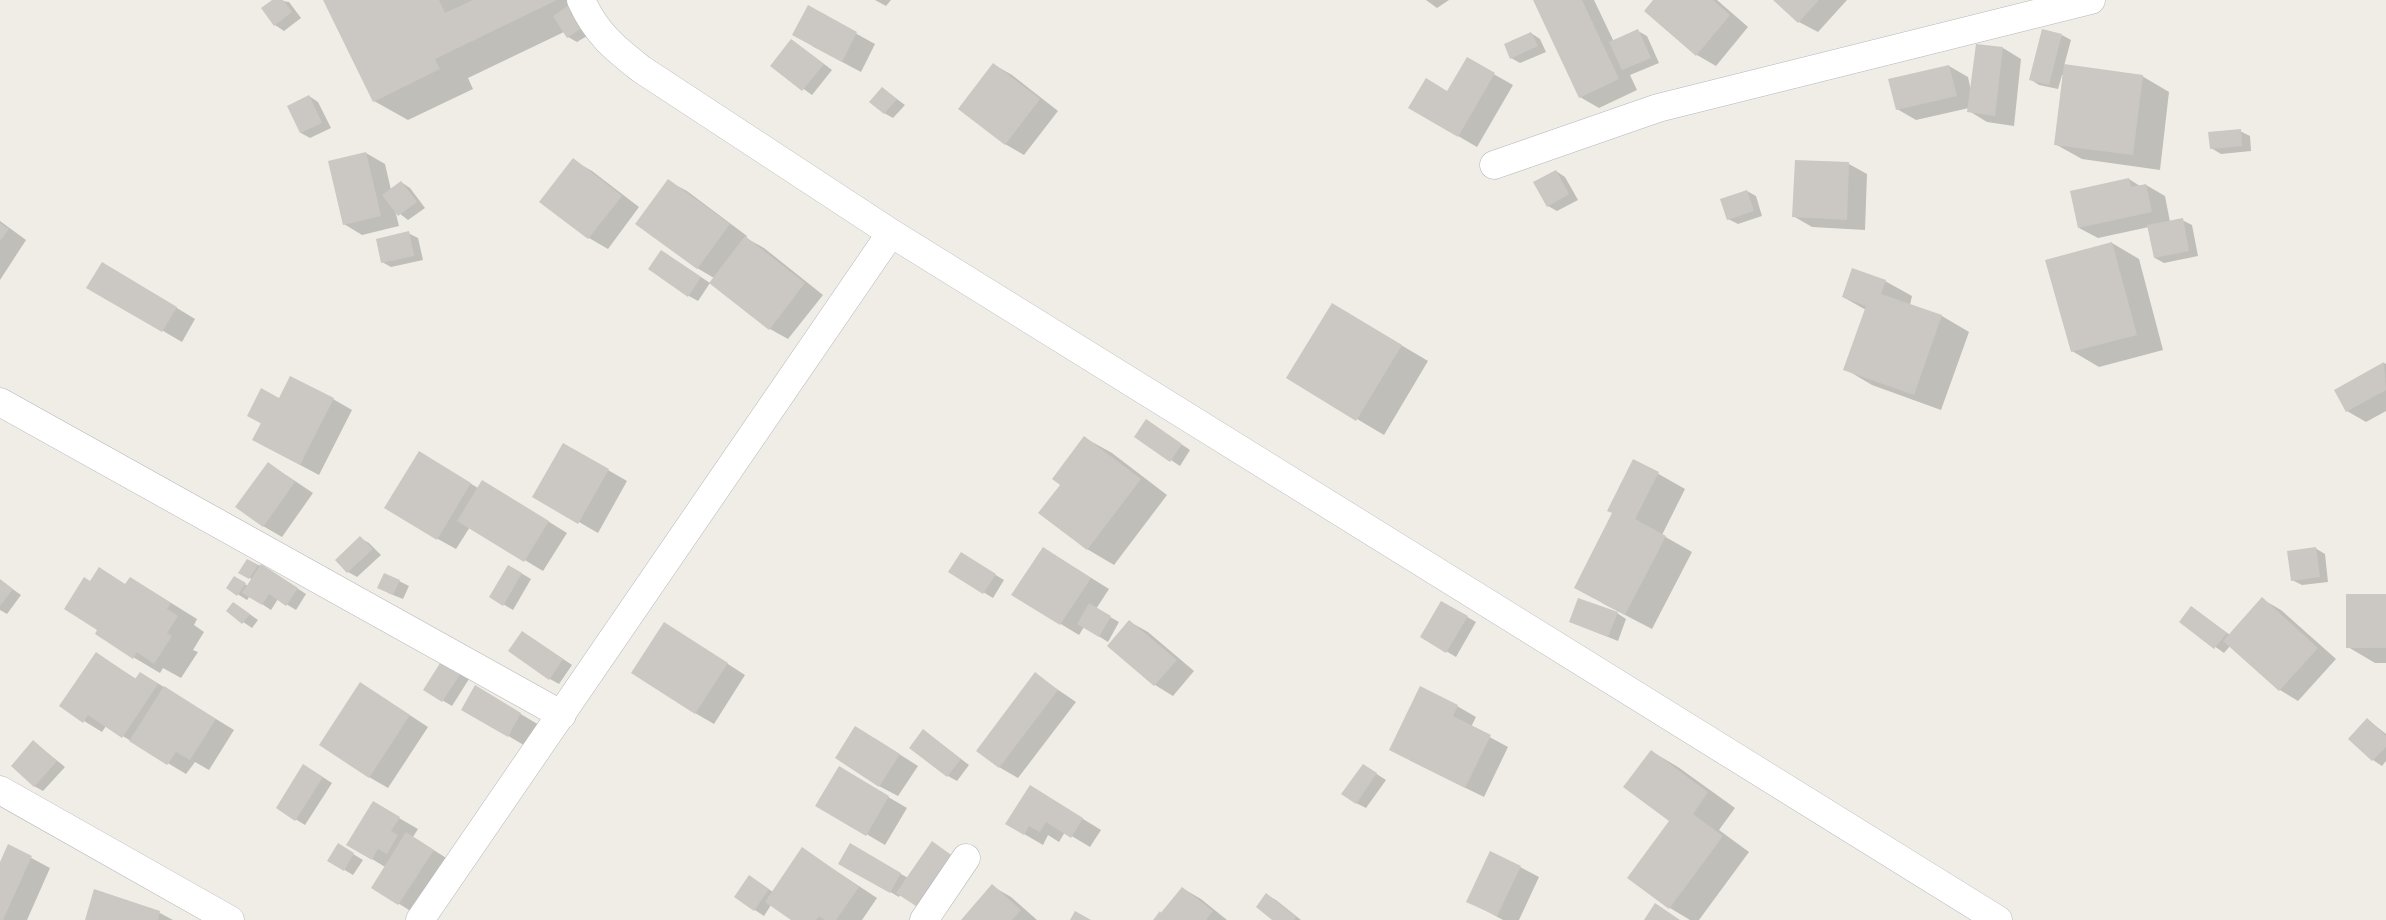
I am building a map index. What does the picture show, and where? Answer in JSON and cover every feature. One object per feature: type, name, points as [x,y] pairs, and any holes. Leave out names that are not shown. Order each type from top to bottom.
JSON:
[{"type":"street","points":[[582,0],[589,17],[609,44],[641,69],[892,233],[1998,920]]},
{"type":"street","points":[[1494,165],[1658,108],[2091,0]]},
{"type":"street","points":[[420,920],[892,233]]},
{"type":"street","points":[[0,402],[562,714]]},
{"type":"street","points":[[0,790],[230,920]]},
{"type":"street","points":[[924,920],[966,858]]},
{"type":"building","points":[[272,0],[283,0],[292,12],[274,26],[261,8]]},
{"type":"building","points":[[323,0],[439,0],[445,13],[473,0],[557,0],[435,59],[440,69],[373,102]]},
{"type":"building","points":[[1533,0],[1582,0],[1619,79],[1579,98]]},
{"type":"building","points":[[1653,0],[1713,0],[1730,15],[1696,56],[1644,11]]},
{"type":"building","points":[[1773,0],[1819,0],[1798,23]]},
{"type":"building","points":[[569,5],[583,27],[567,38],[553,16]]},
{"type":"building","points":[[808,5],[857,32],[842,62],[792,35]]},
{"type":"building","points":[[1638,29],[1651,58],[1622,70],[1609,42]]},
{"type":"building","points":[[2042,29],[2062,34],[2049,85],[2029,80]]},
{"type":"building","points":[[1531,32],[1538,46],[1510,59],[1504,44]]},
{"type":"building","points":[[791,39],[824,64],[802,91],[770,66]]},
{"type":"building","points":[[1976,44],[2003,47],[1995,116],[1967,112]]},
{"type":"building","points":[[1467,57],[1495,73],[1458,137],[1408,108],[1426,78],[1447,91]]},
{"type":"building","points":[[993,63],[1040,99],[1005,145],[958,109]]},
{"type":"building","points":[[2064,64],[2143,75],[2133,155],[2054,145]]},
{"type":"building","points":[[1949,65],[1957,96],[1896,110],[1888,79]]},
{"type":"building","points":[[882,87],[897,99],[884,114],[869,102]]},
{"type":"building","points":[[309,95],[322,123],[300,133],[287,106]]},
{"type":"building","points":[[2241,129],[2242,146],[2210,149],[2208,132]]},
{"type":"building","points":[[366,152],[381,216],[343,225],[328,161]]},
{"type":"building","points":[[573,158],[622,196],[588,239],[539,202]]},
{"type":"building","points":[[1795,160],[1849,162],[1847,220],[1792,217]]},
{"type":"building","points":[[1556,170],[1569,194],[1547,207],[1533,182]]},
{"type":"building","points":[[2129,178],[2131,187],[2146,184],[2152,212],[2078,228],[2070,191]]},
{"type":"building","points":[[668,179],[730,224],[697,269],[635,224]]},
{"type":"building","points":[[401,181],[417,202],[398,216],[382,195]]},
{"type":"building","points":[[1747,190],[1754,211],[1727,220],[1720,199]]},
{"type":"building","points":[[2183,218],[2189,251],[2154,258],[2147,225]]},
{"type":"building","points":[[0,223],[9,229],[0,241]]},
{"type":"building","points":[[409,231],[414,256],[381,263],[376,239]]},
{"type":"building","points":[[745,236],[805,283],[769,330],[709,283]]},
{"type":"building","points":[[2112,242],[2137,335],[2071,352],[2045,260]]},
{"type":"building","points":[[661,250],[701,277],[688,297],[648,269]]},
{"type":"building","points":[[102,262],[177,307],[162,332],[86,288]]},
{"type":"building","points":[[1852,268],[1886,280],[1881,294],[1942,315],[1914,395],[1843,370],[1866,306],[1842,297]]},
{"type":"building","points":[[1332,303],[1402,345],[1356,421],[1286,378]]},
{"type":"building","points":[[2384,362],[2386,390],[2346,412],[2334,390]]},
{"type":"building","points":[[290,376],[334,398],[300,465],[252,440],[261,423],[247,416],[261,388],[279,398]]},
{"type":"building","points":[[1146,419],[1182,444],[1170,462],[1134,437]]},
{"type":"building","points":[[1084,436],[1141,479],[1087,550],[1038,513],[1060,485],[1052,479]]},
{"type":"building","points":[[563,443],[609,469],[578,524],[532,497]]},
{"type":"building","points":[[419,451],[471,483],[437,540],[384,508]]},
{"type":"building","points":[[1633,459],[1659,472],[1635,519],[1666,536],[1625,615],[1574,588],[1612,513],[1607,511]]},
{"type":"building","points":[[268,462],[295,482],[263,527],[235,507]]},
{"type":"building","points":[[482,480],[549,521],[524,562],[457,521]]},
{"type":"building","points":[[360,536],[373,549],[347,573],[335,560]]},
{"type":"building","points":[[1043,547],[1091,578],[1060,625],[1011,595]]},
{"type":"building","points":[[2316,547],[2320,577],[2291,581],[2287,551]]},
{"type":"building","points":[[961,552],[996,574],[983,594],[948,572]]},
{"type":"building","points":[[247,559],[258,565],[249,579],[238,573]]},
{"type":"building","points":[[261,564],[298,588],[286,606],[269,594],[262,605],[242,593]]},
{"type":"building","points":[[508,565],[522,573],[503,606],[489,597]]},
{"type":"building","points":[[99,567],[125,584],[130,577],[171,603],[167,609],[178,616],[167,633],[172,636],[154,664],[137,652],[133,659],[95,634],[97,630],[64,609],[84,577],[90,581]]},
{"type":"building","points":[[384,573],[400,580],[393,595],[377,588]]},
{"type":"building","points":[[234,576],[246,583],[237,596],[226,588]]},
{"type":"building","points":[[0,579],[13,589],[0,606]]},
{"type":"building","points":[[2346,594],[2386,594],[2386,648],[2346,648]]},
{"type":"building","points":[[2262,597],[2318,648],[2279,691],[2223,641]]},
{"type":"building","points":[[1578,598],[1618,612],[1608,637],[1569,622]]},
{"type":"building","points":[[1441,601],[1468,616],[1446,653],[1420,637]]},
{"type":"building","points":[[233,602],[250,614],[242,624],[226,611]]},
{"type":"building","points":[[1089,603],[1111,616],[1099,637],[1077,624]]},
{"type":"building","points":[[2191,606],[2227,633],[2214,649],[2179,622]]},
{"type":"building","points":[[1129,620],[1177,660],[1154,686],[1107,646]]},
{"type":"building","points":[[664,622],[728,663],[695,714],[631,673]]},
{"type":"building","points":[[522,631],[563,659],[549,680],[508,651]]},
{"type":"building","points":[[96,652],[135,679],[140,672],[158,684],[122,738],[88,715],[83,723],[59,706]]},
{"type":"building","points":[[442,660],[461,673],[442,702],[423,690]]},
{"type":"building","points":[[1035,672],[1058,690],[999,768],[976,751]]},
{"type":"building","points":[[360,682],[410,715],[369,778],[319,745]]},
{"type":"building","points":[[475,685],[521,713],[508,737],[461,710]]},
{"type":"building","points":[[164,686],[216,719],[190,760],[176,752],[167,765],[129,741]]},
{"type":"building","points":[[1420,686],[1458,705],[1453,716],[1491,735],[1465,788],[1389,750]]},
{"type":"building","points":[[2367,718],[2386,736],[2386,747],[2372,761],[2348,739]]},
{"type":"building","points":[[855,726],[900,754],[879,787],[835,758]]},
{"type":"building","points":[[923,729],[961,759],[947,777],[909,748]]},
{"type":"building","points":[[33,740],[57,761],[34,787],[11,766]]},
{"type":"building","points":[[1651,750],[1708,792],[1693,814],[1723,836],[1669,909],[1627,878],[1669,821],[1623,787]]},
{"type":"building","points":[[303,764],[323,777],[295,821],[276,808]]},
{"type":"building","points":[[1363,764],[1377,773],[1356,804],[1341,794]]},
{"type":"building","points":[[839,766],[889,796],[866,836],[815,806]]},
{"type":"building","points":[[1030,785],[1083,818],[1071,838],[1046,822],[1040,832],[1029,826],[1024,835],[1005,824]]},
{"type":"building","points":[[373,801],[400,817],[391,831],[398,835],[387,854],[378,849],[372,860],[346,845]]},
{"type":"building","points":[[406,832],[434,850],[398,905],[371,888]]},
{"type":"building","points":[[932,841],[954,857],[919,908],[896,893]]},
{"type":"building","points":[[338,843],[354,853],[344,871],[327,861]]},
{"type":"building","points":[[850,843],[901,873],[890,893],[838,864]]},
{"type":"building","points":[[8,844],[32,856],[3,920],[0,920],[0,862]]},
{"type":"building","points":[[802,847],[859,887],[836,920],[825,920],[819,916],[816,920],[791,920],[765,902]]},
{"type":"building","points":[[1490,851],[1521,866],[1497,916],[1466,902]]},
{"type":"building","points":[[749,875],[769,889],[754,911],[734,897]]},
{"type":"building","points":[[992,884],[1021,910],[1012,920],[961,920]]},
{"type":"building","points":[[1182,887],[1213,911],[1206,920],[1153,920],[1160,911],[1161,913]]},
{"type":"building","points":[[94,889],[160,911],[158,920],[85,920]]},
{"type":"building","points":[[1266,893],[1296,917],[1294,920],[1272,920],[1256,907]]},
{"type":"building","points":[[1655,903],[1680,920],[1644,920]]},
{"type":"building","points":[[1075,911],[1091,920],[1070,920]]}]
